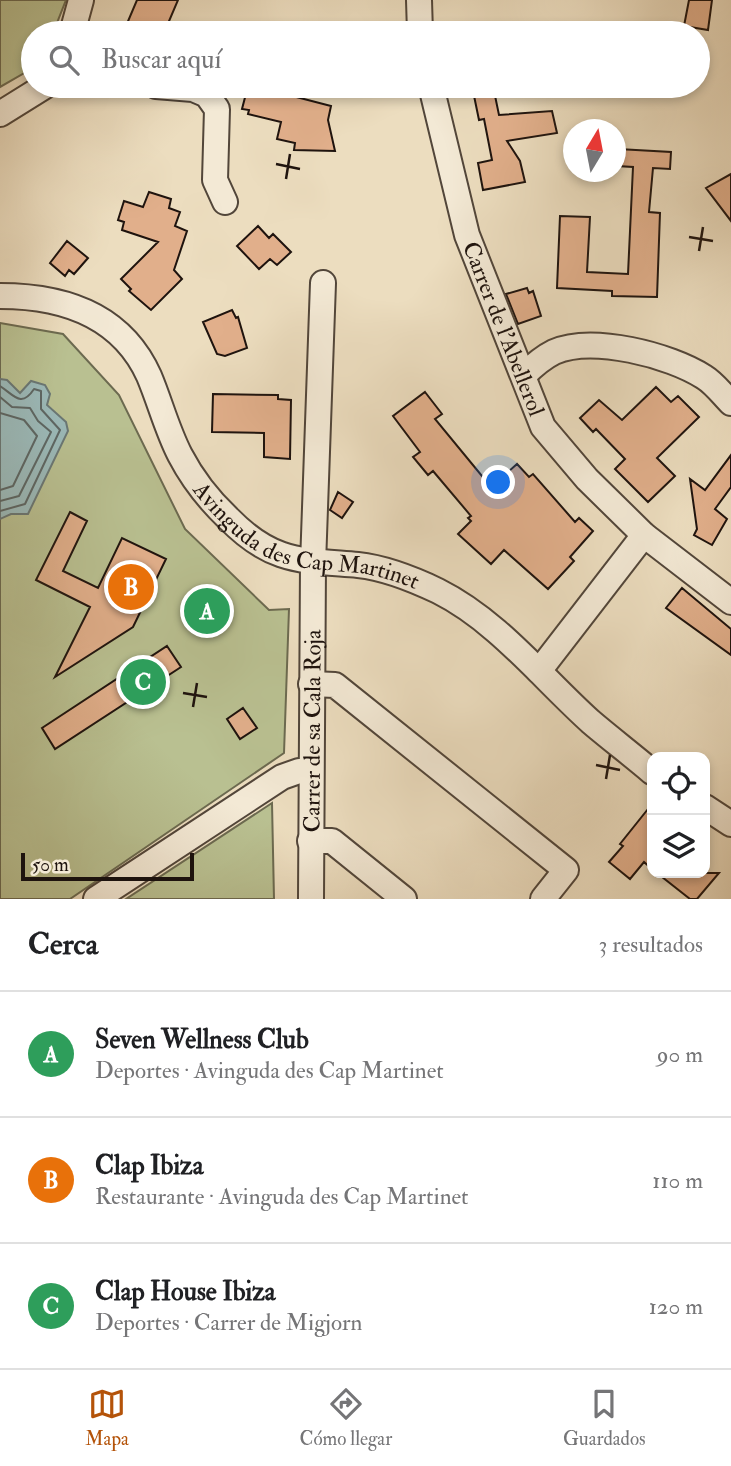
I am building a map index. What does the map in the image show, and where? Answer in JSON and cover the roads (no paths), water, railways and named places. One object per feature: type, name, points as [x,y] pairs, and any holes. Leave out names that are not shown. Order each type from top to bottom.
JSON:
[{"type":"street","points":[[75,21],[81,0]]},
{"type":"street","points":[[419,0],[420,21]]},
{"type":"street","points":[[0,114],[26,98]]},
{"type":"street","points":[[208,98],[217,109],[215,180],[225,201]]},
{"type":"street","name":"Carrer de l'Abellerol","points":[[434,98],[467,235],[543,427],[587,479],[644,535],[731,602]]},
{"type":"street","name":"Carrer de sa Cala Roja","points":[[311,899],[313,564],[323,283]]},
{"type":"street","name":"Avinguda des Cap Martinet","points":[[0,296],[37,296],[81,308],[108,325],[132,347],[148,375],[180,456],[202,489],[229,520],[259,544],[284,557],[313,564],[359,565],[396,573],[440,592],[481,618],[591,722],[647,768]]},
{"type":"street","points":[[524,375],[539,361],[557,351],[600,346],[648,352],[704,377],[731,403]]},
{"type":"street","points":[[539,671],[644,535]]},
{"type":"street","points":[[311,684],[335,685],[566,870],[543,899]]},
{"type":"street","points":[[96,899],[282,777],[299,771],[310,772]]},
{"type":"street","points":[[710,810],[731,824]]},
{"type":"street","points":[[310,841],[332,841],[404,899]]},
{"type":"water","points":[[0,379],[7,380],[20,393],[31,381],[45,385],[50,394],[47,405],[66,422],[68,431],[28,514],[11,514],[0,519]]},
{"type":"place","name":"Clap Ibiza","points":[[131,587]]},
{"type":"place","name":"Seven Wellness Club","points":[[207,611]]},
{"type":"place","name":"Clap House Ibiza","points":[[143,682]]}]
